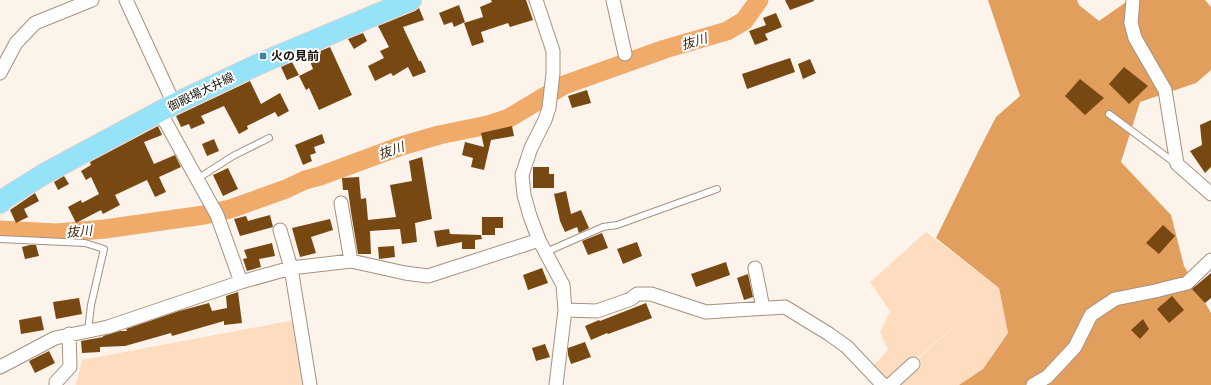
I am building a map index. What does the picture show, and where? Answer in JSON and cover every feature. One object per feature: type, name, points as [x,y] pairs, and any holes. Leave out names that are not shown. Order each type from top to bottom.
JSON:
[{"type":"main road","name":"御殿場大井線","points":[[0,203],[44,174],[167,108],[262,63],[411,0]]},
{"type":"street","points":[[0,73],[16,43],[35,23],[92,0]]},
{"type":"street","points":[[126,0],[167,108],[197,179],[219,220],[240,282]]},
{"type":"street","points":[[536,0],[553,51],[553,73],[549,108],[545,120],[531,148],[522,174],[524,195],[539,240],[563,285],[566,310],[556,385]]},
{"type":"street","points":[[613,0],[625,54]]},
{"type":"street","points":[[1133,0],[1131,23],[1134,38],[1165,90],[1177,164],[1211,194]]},
{"type":"street","points":[[341,203],[351,261]]},
{"type":"street","points":[[280,230],[290,268],[300,319],[310,385]]},
{"type":"street","points":[[0,367],[55,338],[108,327],[240,282],[290,268],[351,261],[405,273],[428,276],[539,240]]},
{"type":"street","points":[[1033,385],[1047,377],[1075,347],[1091,315],[1115,299],[1187,283],[1211,260]]},
{"type":"street","points":[[755,268],[763,308]]},
{"type":"street","points":[[566,310],[597,311],[631,300],[637,294],[651,294],[706,312],[785,307],[829,334],[846,347],[884,385]]},
{"type":"street","points":[[56,385],[56,382],[70,367],[69,334]]},
{"type":"street","points":[[890,385],[913,364]]},
{"type":"lane","points":[[1108,114],[1177,164]]},
{"type":"lane","points":[[197,179],[233,156],[269,138]]},
{"type":"lane","points":[[546,252],[603,227],[617,225],[717,189]]},
{"type":"lane","points":[[0,239],[85,243],[104,249],[91,305],[88,331]]},
{"type":"shaded area","points":[[988,0],[1077,0],[1079,5],[1099,21],[1129,0],[1205,0],[1211,7],[1211,70],[1196,83],[1140,102],[1121,162],[1171,215],[1184,266],[1211,313],[1211,385],[959,385],[983,369],[1008,333],[999,288],[936,238],[996,117],[1020,96]]},
{"type":"shaded area","points":[[926,232],[999,288],[1008,333],[983,369],[959,385],[889,385],[967,315],[886,385],[871,368],[888,350],[880,332],[890,311],[870,282]]},
{"type":"shaded area","points":[[300,319],[310,385],[76,385],[82,360]]},
{"type":"building","points":[[491,0],[526,0],[533,20],[510,27],[508,23],[481,32],[484,42],[472,46],[464,23],[483,17],[480,7],[492,2]]},
{"type":"building","points":[[785,0],[814,0],[814,1],[790,10]]},
{"type":"building","points":[[459,5],[465,22],[454,27],[452,22],[444,25],[439,13]]},
{"type":"building","points":[[419,8],[424,20],[403,27],[419,61],[421,61],[426,72],[413,77],[408,67],[393,76],[391,73],[375,81],[368,66],[384,58],[380,51],[389,47],[378,26]]},
{"type":"building","points":[[776,13],[782,27],[765,34],[768,40],[755,45],[749,31],[766,25],[763,18]]},
{"type":"building","points":[[363,33],[367,41],[354,49],[348,39]]},
{"type":"building","points":[[330,47],[352,95],[319,110],[309,88],[306,90],[299,76],[313,69],[308,56]]},
{"type":"building","points":[[790,58],[795,72],[747,89],[742,74]]},
{"type":"building","points":[[810,59],[816,73],[803,79],[798,64]]},
{"type":"building","points":[[292,62],[299,75],[287,80],[281,67]]},
{"type":"building","points":[[1124,67],[1148,86],[1129,104],[1109,84]]},
{"type":"building","points":[[1080,79],[1104,98],[1085,115],[1065,96]]},
{"type":"building","points":[[250,81],[261,104],[280,93],[289,111],[278,117],[275,112],[247,126],[248,129],[239,134],[224,106],[201,116],[205,123],[191,129],[189,124],[181,127],[176,116]]},
{"type":"building","points":[[587,90],[591,103],[572,108],[568,96]]},
{"type":"building","points":[[1211,120],[1211,167],[1205,173],[1190,151],[1202,145],[1200,125]]},
{"type":"building","points":[[158,126],[162,135],[144,142],[154,164],[175,155],[181,167],[159,177],[166,192],[155,197],[147,180],[115,195],[120,205],[103,214],[101,210],[76,223],[68,207],[81,200],[82,203],[99,194],[91,177],[86,180],[81,171],[91,165],[90,162]]},
{"type":"building","points":[[512,126],[514,136],[491,140],[484,170],[471,167],[473,158],[462,155],[465,142],[484,147],[481,133]]},
{"type":"building","points":[[322,134],[325,143],[314,147],[316,153],[310,155],[312,161],[303,165],[295,145]]},
{"type":"building","points":[[214,139],[219,151],[207,156],[202,144]]},
{"type":"building","points":[[422,157],[432,219],[415,223],[417,242],[402,244],[400,229],[370,231],[371,254],[358,254],[348,190],[343,190],[342,178],[359,177],[361,199],[366,198],[368,220],[396,217],[390,185],[412,181],[409,161]]},
{"type":"building","points":[[533,167],[549,167],[549,174],[554,174],[554,188],[533,188]]},
{"type":"building","points":[[228,168],[238,189],[223,196],[213,175]]},
{"type":"building","points":[[64,176],[69,184],[58,190],[54,182]]},
{"type":"building","points":[[566,191],[571,214],[581,210],[589,228],[579,233],[577,227],[565,232],[560,221],[554,194]]},
{"type":"building","points":[[35,193],[39,201],[24,209],[28,217],[16,223],[10,210]]},
{"type":"building","points":[[270,215],[273,227],[240,236],[234,219],[246,216],[248,221]]},
{"type":"building","points":[[482,217],[503,217],[503,228],[495,228],[495,235],[482,235]]},
{"type":"building","points":[[330,219],[333,230],[311,237],[316,253],[300,257],[292,228]]},
{"type":"building","points":[[1163,225],[1175,236],[1159,254],[1146,243]]},
{"type":"building","points":[[449,229],[450,234],[481,235],[482,239],[475,240],[475,249],[462,249],[462,242],[437,247],[434,231]]},
{"type":"building","points":[[602,233],[608,248],[588,255],[582,241]]},
{"type":"building","points":[[637,242],[642,256],[623,264],[617,249]]},
{"type":"building","points":[[272,243],[275,256],[259,259],[261,267],[247,271],[243,259],[247,258],[244,250]]},
{"type":"building","points":[[36,245],[39,256],[25,259],[22,247]]},
{"type":"building","points":[[394,246],[395,257],[379,259],[378,247]]},
{"type":"building","points":[[726,262],[730,275],[696,287],[691,274]]},
{"type":"building","points":[[542,268],[548,283],[528,290],[523,275]]},
{"type":"building","points":[[1211,273],[1211,298],[1205,303],[1192,289]]},
{"type":"building","points":[[748,274],[753,297],[744,300],[737,278]]},
{"type":"building","points":[[238,292],[242,323],[224,325],[224,321],[172,336],[171,333],[125,346],[100,347],[100,352],[82,353],[81,341],[103,337],[120,331],[127,331],[126,329],[179,311],[209,303],[212,311],[227,308],[226,296]]},
{"type":"building","points":[[1172,296],[1184,310],[1169,323],[1157,309]]},
{"type":"building","points":[[79,298],[82,314],[56,319],[53,302]]},
{"type":"building","points":[[646,303],[652,318],[591,340],[585,326]]},
{"type":"building","points":[[41,316],[44,330],[21,334],[19,320]]},
{"type":"building","points":[[1143,319],[1149,329],[1140,339],[1131,330]]},
{"type":"building","points":[[585,342],[591,357],[571,364],[568,355],[568,348]]},
{"type":"building","points":[[545,344],[550,357],[536,361],[532,348]]},
{"type":"building","points":[[49,351],[55,363],[35,373],[29,361]]},
{"type":"waterway","name":"抜川","points":[[0,230],[56,233],[105,229],[204,215],[230,209],[286,189],[305,180],[320,176],[401,146],[439,135],[488,125],[509,118],[564,85],[665,49],[727,31],[744,21],[759,0]]},
{"type":"place","name":"火の見前","points":[[263,56]]}]
